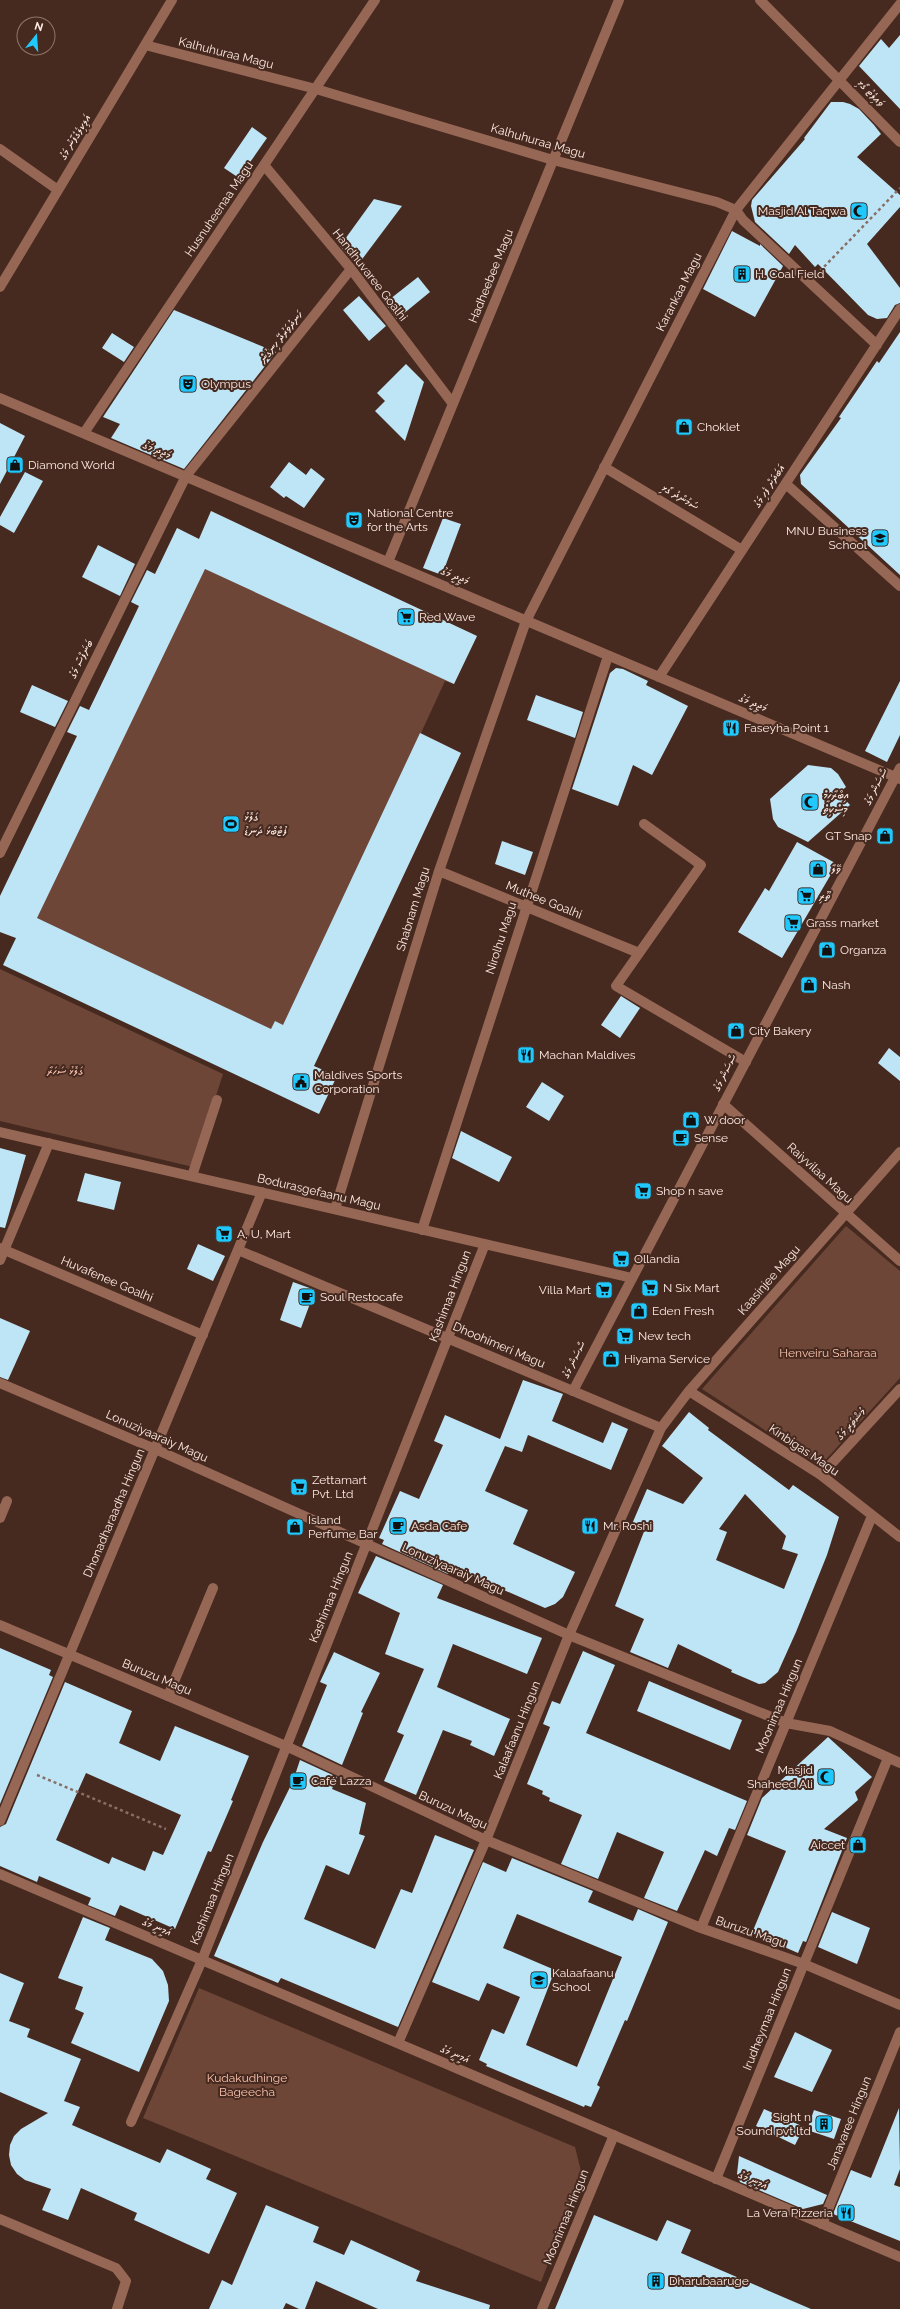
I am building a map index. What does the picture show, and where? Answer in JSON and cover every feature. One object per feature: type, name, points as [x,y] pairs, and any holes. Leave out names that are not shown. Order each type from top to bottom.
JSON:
[{"type":"street","name":"އަލިކިލެގެފާނު މަގު","points":[[0,287],[172,0]]},
{"type":"street","name":"Husnuheenaa Magu","points":[[84,433],[375,0]]},
{"type":"street","name":"Hadheebee Magu","points":[[388,562],[619,0]]},
{"type":"street","name":"ވައިލެޓު ގޯޅި","points":[[760,0],[840,79],[900,142]]},
{"type":"street","name":"Karankaa Magu","points":[[526,621],[736,210],[900,4]]},
{"type":"street","name":"Kalhuhuraa Magu","points":[[145,46],[316,89],[553,160],[694,194],[736,210],[743,220],[877,345]]},
{"type":"street","points":[[0,149],[58,190]]},
{"type":"street","name":"Handhuvaree Goalhi","points":[[264,165],[351,269],[453,404]]},
{"type":"street","name":"ހަނދުވަރުދޭ ހިނގުން","points":[[186,476],[351,269]]},
{"type":"street","name":"އަބަދަށް ފެހި މަގު","points":[[659,677],[900,309]]},
{"type":"street","name":"މަޖީދީ މަގު","points":[[0,398],[608,656],[898,775]]},
{"type":"street","name":"ސަމުންދު ގޯޅި","points":[[604,467],[742,550]]},
{"type":"street","name":"ބަނަފްސާ މަގު","points":[[0,852],[186,476]]},
{"type":"street","points":[[786,484],[900,586]]},
{"type":"street","name":"Shabnam Magu","points":[[334,1209],[438,872],[526,621]]},
{"type":"street","name":"Nirolhu Magu","points":[[422,1230],[608,656]]},
{"type":"street","name":"ސޯސަން މަގު","points":[[573,1391],[723,1104],[898,775]]},
{"type":"street","points":[[644,824],[701,865],[616,986],[746,1062]]},
{"type":"street","name":"Muthee Goalhi","points":[[438,872],[526,906],[639,953]]},
{"type":"street","points":[[192,1176],[217,1100]]},
{"type":"street","name":"Raiyvilaa Magu","points":[[723,1104],[845,1214],[900,1261]]},
{"type":"street","name":"Bodurasgefaanu Magu","points":[[0,1132],[632,1278]]},
{"type":"street","points":[[0,1260],[2,1249],[49,1143]]},
{"type":"street","name":"Kaasinjee Magu","points":[[661,1428],[689,1391],[900,1152]]},
{"type":"street","name":"Dhonadharaadha Hingun","points":[[0,1821],[262,1192]]},
{"type":"street","name":"Kashimaa Hingun","points":[[131,2122],[202,1960],[485,1244]]},
{"type":"street","name":"Huvafenee Goalhi","points":[[2,1249],[203,1335]]},
{"type":"street","name":"Dhoohimeri Magu","points":[[238,1250],[661,1428]]},
{"type":"street","name":"Lonuziyaaraiy Magu","points":[[0,1383],[155,1449],[569,1635],[786,1723],[830,1731],[900,1763]]},
{"type":"street","name":"މުޝްތަރީ މަގު","points":[[821,1476],[900,1389]]},
{"type":"street","name":"Kinbigas Magu","points":[[689,1391],[821,1476],[900,1537]]},
{"type":"street","name":"Kalaafaanu Hingun","points":[[398,2044],[486,1840],[569,1635],[661,1428]]},
{"type":"street","points":[[0,1518],[7,1501]]},
{"type":"street","name":"Moonimaa Hingun","points":[[701,1928],[872,1516]]},
{"type":"street","points":[[168,1696],[213,1588]]},
{"type":"street","name":"Buruzu Magu","points":[[0,1625],[286,1746],[486,1840],[701,1928],[804,1964],[900,2004]]},
{"type":"street","name":"Irudheymaa Hingun","points":[[716,2178],[888,1758]]},
{"type":"street","name":"އަމީނީ މަގު","points":[[0,1874],[900,2257]]},
{"type":"street","name":"Janavaree Hingun","points":[[822,2224],[900,2032]]},
{"type":"street","name":"Moonimaa Hingun","points":[[542,2309],[614,2135]]},
{"type":"street","points":[[0,2219],[116,2268],[126,2281],[117,2309]]},
{"type":"path","points":[[810,282],[900,188]]},
{"type":"path","points":[[22,1768],[166,1829]]},
{"type":"green space","name":"ގަލޮޅު ފުޓްބޯޅަ ދަނޑު","points":[[211,511],[477,636],[454,684],[445,681],[421,733],[461,753],[324,1045],[287,1030],[261,1086],[16,938],[0,932],[0,896],[177,528],[199,539]]},
{"type":"green space","name":"ގަލޮޅު ސަހަރާ","points":[[0,969],[223,1074],[193,1167],[0,1121]]},
{"type":"green space","name":"Henveiru Saharaa","points":[[846,1226],[900,1271],[900,1378],[820,1466],[702,1389]]},
{"type":"green space","name":"Kudakudhinge Bageecha","points":[[199,1988],[575,2147],[582,2175],[541,2282],[143,2118]]},
{"type":"building","points":[[900,35],[900,109],[859,66],[881,39],[889,48]]},
{"type":"building","points":[[831,102],[843,102],[859,109],[881,134],[857,157],[900,195],[900,207],[867,244],[900,288],[900,303],[895,305],[887,318],[877,319],[868,315],[818,264],[815,267],[795,245],[789,254],[755,222],[751,206],[752,200],[805,139],[804,138]]},
{"type":"building","points":[[252,127],[267,138],[239,178],[224,168]]},
{"type":"building","points":[[374,199],[402,206],[357,266],[340,246]]},
{"type":"building","name":"H. Coal Field","points":[[732,231],[760,246],[760,244],[783,266],[755,317],[703,289]]},
{"type":"building","points":[[418,277],[430,292],[397,319],[385,303]]},
{"type":"building","points":[[359,296],[386,326],[369,341],[343,310]]},
{"type":"building","name":"Olympus","points":[[174,310],[276,352],[184,469],[111,438],[120,424],[103,417]]},
{"type":"building","points":[[900,332],[900,575],[801,484],[800,475],[841,418],[839,417],[877,361],[879,363]]},
{"type":"building","points":[[112,333],[134,347],[124,362],[102,348]]},
{"type":"building","points":[[406,364],[424,382],[405,441],[375,411],[385,401],[377,393]]},
{"type":"building","points":[[0,423],[25,436],[0,484]]},
{"type":"building","points":[[289,462],[306,475],[311,468],[325,479],[304,508],[286,496],[284,498],[270,487]]},
{"type":"building","points":[[25,472],[43,481],[14,533],[0,525],[0,517]]},
{"type":"building","points":[[211,511],[477,636],[454,684],[205,569],[37,918],[271,1029],[275,1021],[283,1025],[420,733],[461,753],[314,1066],[337,1076],[319,1114],[3,965],[16,938],[0,932],[0,896],[77,736],[67,732],[80,706],[89,710],[139,606],[131,602],[147,570],[155,574],[177,528],[199,539]]},
{"type":"building","points":[[443,518],[461,524],[442,575],[423,568]]},
{"type":"building","points":[[98,545],[135,564],[120,596],[82,577]]},
{"type":"building","points":[[616,668],[623,669],[648,681],[646,685],[688,706],[652,775],[633,765],[618,806],[572,789],[610,673]]},
{"type":"building","points":[[900,681],[900,735],[887,762],[865,751]]},
{"type":"building","points":[[32,685],[68,701],[55,727],[20,712]]},
{"type":"building","points":[[536,695],[583,712],[575,738],[527,720]]},
{"type":"building","name":"އިބްރާހީމް މިސްކިތް","points":[[808,765],[831,768],[838,774],[846,787],[839,793],[850,805],[808,842],[778,827],[773,819],[770,799]]},
{"type":"building","points":[[502,841],[533,852],[525,875],[495,864]]},
{"type":"building","points":[[797,842],[837,864],[782,958],[738,932],[765,888],[769,891]]},
{"type":"building","points":[[621,996],[640,1008],[620,1038],[601,1025]]},
{"type":"building","points":[[889,1048],[900,1057],[900,1081],[878,1063]]},
{"type":"building","points":[[542,1082],[564,1096],[549,1121],[526,1107]]},
{"type":"building","points":[[461,1131],[512,1157],[499,1182],[452,1158]]},
{"type":"building","points":[[0,1148],[26,1155],[5,1228],[0,1227]]},
{"type":"building","points":[[85,1173],[121,1182],[114,1210],[77,1201]]},
{"type":"building","points":[[198,1244],[225,1256],[213,1281],[187,1269]]},
{"type":"building","points":[[293,1282],[315,1290],[301,1328],[280,1320]]},
{"type":"building","points":[[0,1318],[30,1331],[8,1380],[0,1377]]},
{"type":"building","points":[[523,1380],[563,1394],[552,1421],[603,1443],[612,1422],[628,1429],[611,1470],[528,1435],[522,1452],[505,1446],[485,1491],[528,1510],[513,1544],[575,1572],[563,1597],[555,1604],[545,1608],[451,1567],[448,1574],[382,1544],[384,1540],[379,1538],[400,1491],[419,1499],[443,1445],[434,1441],[445,1415],[500,1439]]},
{"type":"building","points":[[689,1412],[709,1428],[708,1430],[789,1490],[793,1485],[839,1517],[827,1555],[796,1632],[778,1672],[765,1683],[759,1684],[731,1672],[732,1670],[678,1644],[668,1668],[630,1652],[644,1619],[615,1606],[645,1529],[632,1524],[647,1489],[683,1504],[703,1478],[662,1446]],"holes":[[[745,1494],[786,1536],[782,1549],[798,1554],[784,1589],[716,1560],[727,1532],[719,1529]]]},
{"type":"building","points":[[376,1556],[443,1585],[437,1598],[542,1638],[527,1674],[453,1644],[437,1687],[510,1719],[494,1756],[470,1745],[472,1741],[443,1730],[416,1795],[384,1781],[404,1735],[397,1732],[424,1669],[385,1654],[400,1613],[358,1593]]},
{"type":"building","points":[[0,1648],[51,1670],[49,1675],[53,1677],[0,1804]]},
{"type":"building","points":[[583,1651],[615,1665],[586,1733],[747,1801],[735,1830],[729,1828],[717,1856],[705,1850],[677,1911],[644,1898],[664,1852],[617,1832],[598,1879],[561,1864],[582,1815],[549,1801],[550,1798],[542,1794],[543,1791],[527,1784],[550,1727],[543,1724],[552,1701],[560,1704]]},
{"type":"building","points":[[334,1652],[380,1673],[361,1712],[363,1713],[342,1765],[302,1746],[327,1685],[320,1682]]},
{"type":"building","points":[[649,1681],[742,1720],[730,1750],[637,1711]]},
{"type":"building","points":[[65,1682],[132,1711],[119,1743],[160,1761],[175,1726],[249,1756],[231,1800],[233,1801],[211,1852],[208,1851],[175,1929],[120,1905],[115,1916],[88,1905],[91,1898],[39,1876],[37,1882],[0,1866],[0,1827],[6,1824]],"holes":[[[86,1773],[181,1815],[163,1855],[153,1851],[145,1871],[112,1857],[109,1864],[56,1840]]]},
{"type":"building","points":[[828,1737],[872,1777],[855,1792],[858,1800],[824,1829],[847,1838],[806,1942],[803,1941],[798,1953],[752,1933],[786,1851],[747,1835],[762,1798]]},
{"type":"building","points":[[300,1760],[337,1777],[332,1789],[366,1803],[359,1834],[365,1836],[349,1875],[326,1865],[304,1919],[375,1949],[401,1889],[412,1893],[435,1835],[474,1850],[398,2027],[281,1978],[278,1983],[214,1956],[263,1842],[293,1781]]},
{"type":"building","name":"Kalaafaanu School","points":[[512,1858],[593,1891],[588,1902],[633,1921],[638,1909],[668,1922],[627,2021],[625,2020],[597,2085],[600,2087],[591,2107],[585,2105],[584,2107],[486,2066],[487,2064],[479,2060],[492,2029],[504,2034],[520,1997],[487,1983],[479,2001],[432,1982],[483,1862],[506,1872]],"holes":[[[517,1914],[622,1957],[577,2067],[526,2045],[555,1970],[503,1948]]]},
{"type":"building","points":[[832,1912],[870,1928],[857,1964],[818,1947]]},
{"type":"building","points":[[83,1917],[110,1928],[105,1940],[152,1959],[163,1971],[168,1985],[169,2001],[139,2072],[71,2043],[84,2013],[75,2009],[83,1987],[58,1978]]},
{"type":"building","points":[[0,1973],[24,1983],[9,2021],[30,2029],[27,2037],[81,2059],[64,2101],[80,2107],[72,2125],[160,2163],[167,2149],[211,2169],[206,2179],[237,2193],[209,2254],[134,2220],[137,2213],[81,2188],[68,2220],[42,2210],[51,2189],[25,2180],[17,2174],[11,2165],[9,2155],[10,2145],[14,2136],[21,2129],[48,2113],[0,2092]]},
{"type":"building","points":[[795,2032],[832,2050],[812,2092],[774,2077]]},
{"type":"building","points":[[899,2108],[900,2169],[894,2185],[900,2187],[900,2241],[833,2214],[851,2170],[871,2178]]},
{"type":"building","points":[[764,2109],[804,2127],[795,2145],[756,2126]]},
{"type":"building","name":"Sight n Sound pvt ltd","points":[[814,2110],[841,2119],[834,2139],[807,2130]]},
{"type":"building","points":[[739,2156],[827,2195],[823,2204],[803,2209],[740,2182],[737,2174]]},
{"type":"building","points":[[266,2205],[319,2227],[313,2242],[344,2255],[351,2240],[420,2271],[416,2281],[490,2305],[489,2309],[378,2309],[316,2281],[305,2309],[299,2309],[286,2303],[283,2309],[209,2309],[222,2280],[232,2285]]},
{"type":"building","name":"Dharubaaruge","points":[[594,2215],[657,2241],[667,2220],[691,2230],[681,2253],[811,2309],[555,2309]]},
{"type":"place","name":"Masjid Al Taqwa","points":[[859,211]]},
{"type":"place","name":"H. Coal Field","points":[[742,274]]},
{"type":"place","name":"Olympus","points":[[188,384]]},
{"type":"place","name":"Choklet","points":[[684,427]]},
{"type":"place","name":"Diamond World","points":[[15,465]]},
{"type":"place","name":"National Centre for the Arts","points":[[354,520]]},
{"type":"place","name":"MNU Business School","points":[[880,538]]},
{"type":"place","name":"Red Wave","points":[[406,617]]},
{"type":"place","name":"Faseyha Point 1","points":[[731,728]]},
{"type":"place","name":"އިބްރާހީމް މިސްކިތް","points":[[810,802]]},
{"type":"place","name":"ގަލޮޅު ފުޓްބޯޅަ ދަނޑު","points":[[231,824]]},
{"type":"place","name":"GT Snap","points":[[885,836]]},
{"type":"place","name":"ވޭލާ","points":[[818,869]]},
{"type":"place","name":"ތޫރި","points":[[806,896]]},
{"type":"place","name":"Grass market","points":[[793,923]]},
{"type":"place","name":"Organza","points":[[827,950]]},
{"type":"place","name":"Nash","points":[[809,985]]},
{"type":"place","name":"City Bakery","points":[[736,1031]]},
{"type":"place","name":"Machan Maldives","points":[[526,1055]]},
{"type":"place","name":"Maldives Sports Corporation","points":[[301,1082]]},
{"type":"place","name":"W door","points":[[691,1120]]},
{"type":"place","name":"Sense","points":[[681,1138]]},
{"type":"place","name":"Shop n save","points":[[643,1191]]},
{"type":"place","name":"A, U, Mart","points":[[224,1234]]},
{"type":"place","name":"Ollandia","points":[[621,1259]]},
{"type":"place","name":"N Six Mart","points":[[650,1288]]},
{"type":"place","name":"Villa Mart","points":[[604,1290]]},
{"type":"place","name":"Soul Restocafe","points":[[307,1297]]},
{"type":"place","name":"Eden Fresh","points":[[639,1311]]},
{"type":"place","name":"New tech","points":[[625,1336]]},
{"type":"place","name":"Hiyama Service","points":[[611,1359]]},
{"type":"place","name":"Zettamart Pvt. Ltd","points":[[299,1487]]},
{"type":"place","name":"Asda Cafe","points":[[398,1526]]},
{"type":"place","name":"Mr. Roshi","points":[[590,1526]]},
{"type":"place","name":"Island Perfume Bar","points":[[295,1527]]},
{"type":"place","name":"Masjid Shaheed Ali","points":[[826,1777]]},
{"type":"place","name":"Café Lazza","points":[[298,1781]]},
{"type":"place","name":"Aiccet","points":[[858,1845]]},
{"type":"place","name":"Kalaafaanu School","points":[[539,1980]]},
{"type":"place","name":"Sight n Sound pvt ltd","points":[[824,2124]]},
{"type":"place","name":"La Vera Pizzeria","points":[[846,2213]]},
{"type":"place","name":"Dharubaaruge","points":[[656,2281]]}]
